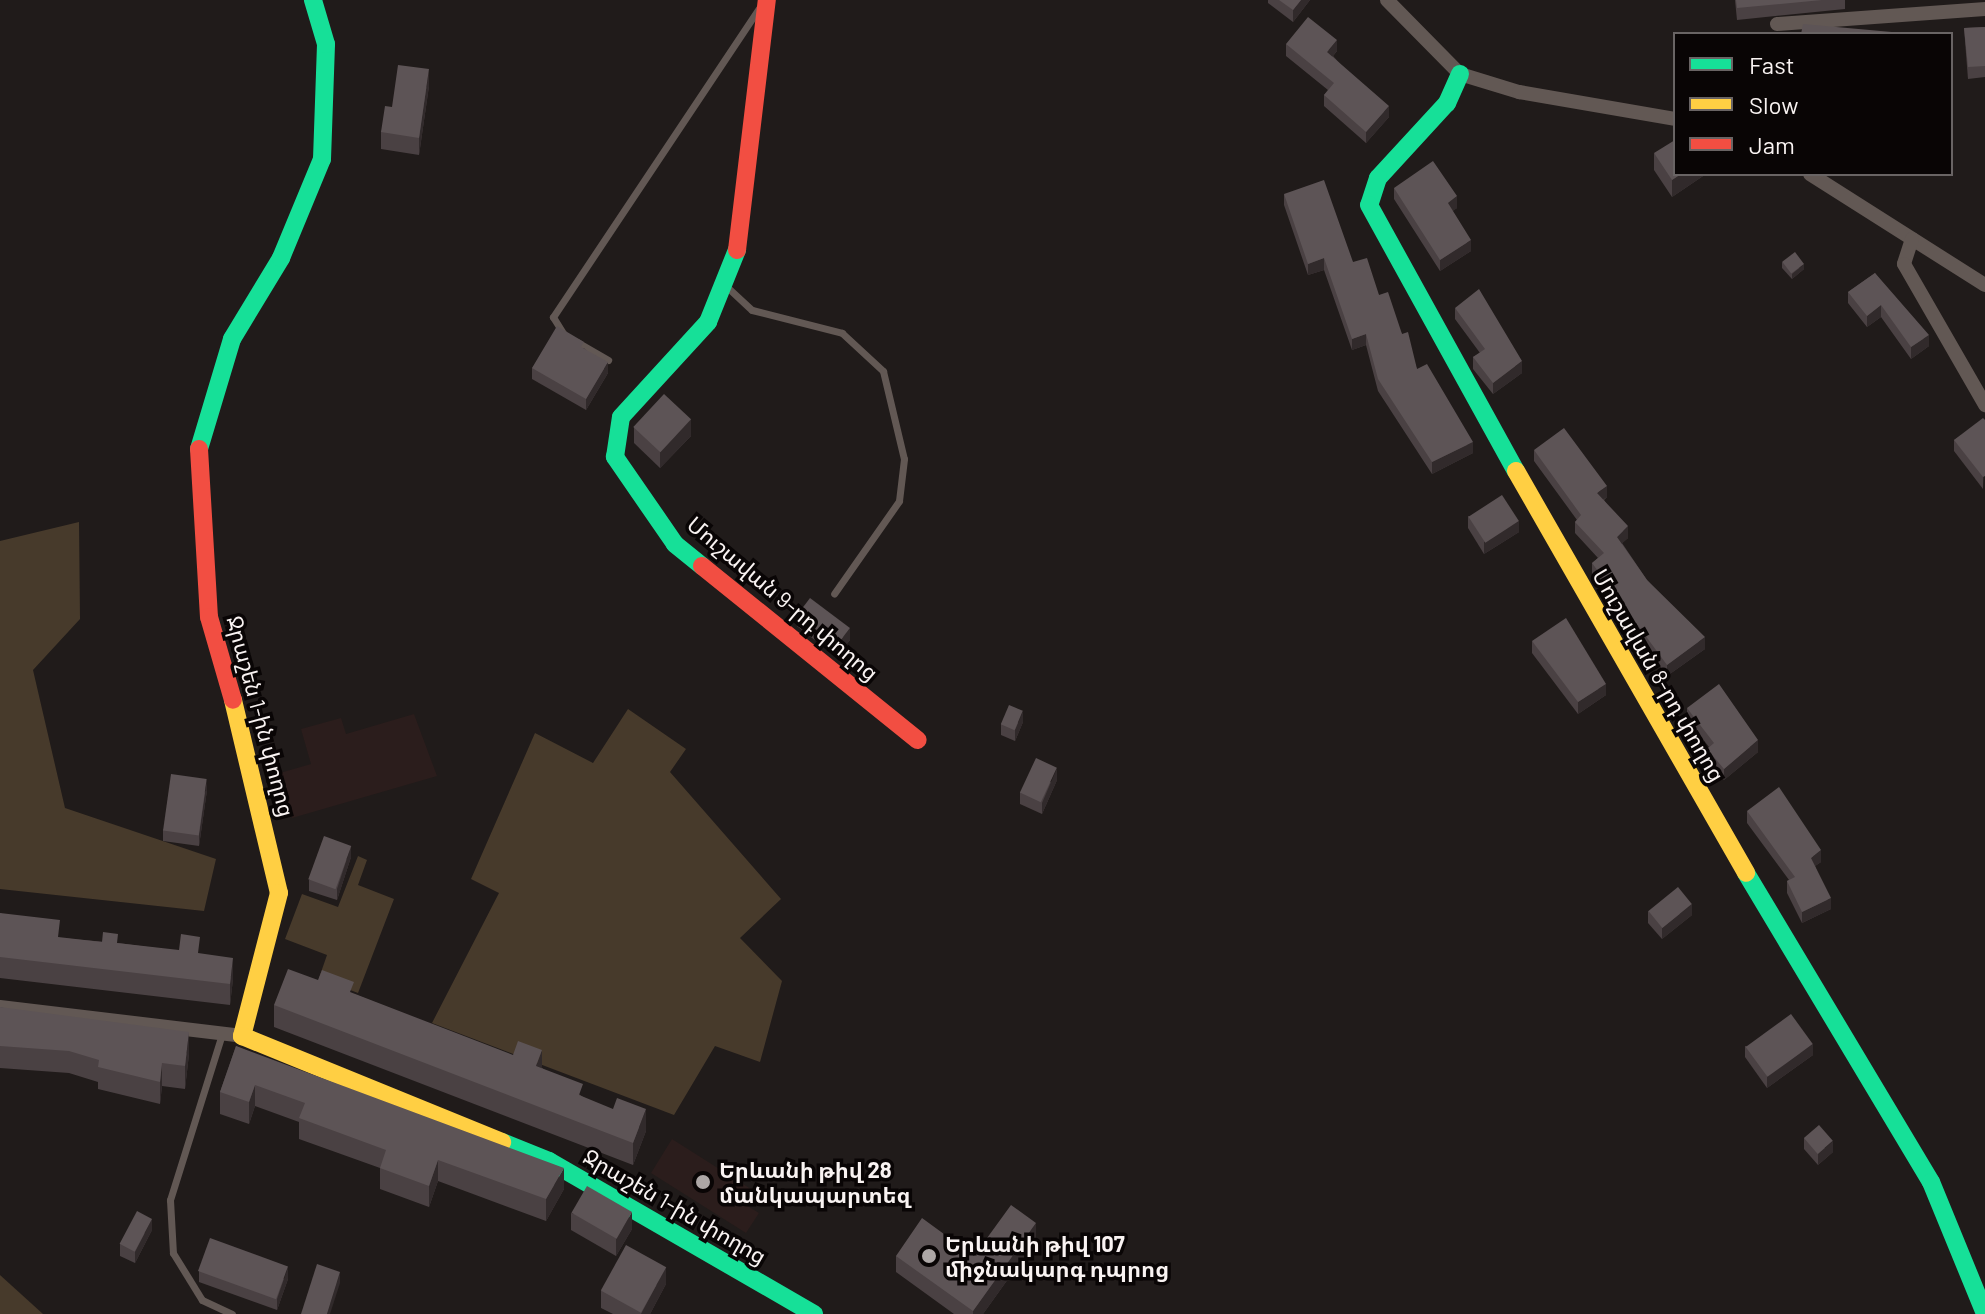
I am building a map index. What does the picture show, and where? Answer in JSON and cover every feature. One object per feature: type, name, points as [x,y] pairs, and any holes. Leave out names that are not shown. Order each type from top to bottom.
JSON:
[{"type":"street","name":"Ջրաշեն 1-ին փողոց","points":[[242,1036],[279,893],[257,780],[209,617],[198,438],[232,339],[281,258],[322,159],[326,44],[313,0]]},
{"type":"street","name":"Մուշավան 9-րդ փողոց","points":[[766,0],[736,259],[708,322],[621,417],[615,457],[675,544],[918,740]]},
{"type":"street","points":[[1387,0],[1460,74],[1519,92],[1673,119]]},
{"type":"street","points":[[1777,24],[1985,9]]},
{"type":"street","name":"Մուշավան 8-րդ փողոց","points":[[1460,74],[1447,103],[1378,178],[1369,205],[1374,219],[1693,785],[1931,1182],[1984,1311]]},
{"type":"street","points":[[1813,176],[1985,285]]},
{"type":"street","points":[[1912,239],[1904,264],[1985,405]]},
{"type":"street","name":"Ջրաշեն 1-ին փողոց","points":[[0,1007],[242,1036],[549,1161],[814,1314]]},
{"type":"lane","points":[[608,360],[555,328],[553,317],[766,0]]},
{"type":"lane","points":[[725,284],[752,310],[842,333],[883,371],[904,459],[899,501],[834,594]]},
{"type":"lane","points":[[222,1034],[170,1200],[173,1253],[202,1300],[232,1314]]},
{"type":"shaded area","points":[[79,522],[80,619],[33,670],[65,808],[216,859],[204,911],[0,889],[0,541]]},
{"type":"shaded area","points":[[628,709],[686,749],[670,772],[781,899],[740,938],[782,981],[760,1062],[715,1046],[674,1115],[432,1023],[499,893],[471,879],[535,733],[593,763]]},
{"type":"shaded area","points":[[414,714],[437,776],[292,818],[280,773],[311,764],[301,729],[341,718],[346,734]]},
{"type":"shaded area","points":[[358,856],[367,860],[358,885],[394,899],[358,993],[319,978],[327,955],[285,939],[302,894],[338,907]]},
{"type":"shaded area","name":"Երևանի թիվ 28 մանկապարտեզ","points":[[672,1139],[754,1191],[746,1205],[759,1213],[746,1233],[651,1173]]},
{"type":"shaded area","points":[[0,1275],[43,1314],[0,1314]]},
{"type":"building","points":[[1279,0],[1301,0],[1293,10]]},
{"type":"building","points":[[1736,0],[1822,0],[1737,8]]},
{"type":"building","points":[[1308,17],[1337,40],[1327,52],[1389,106],[1366,132],[1324,95],[1334,83],[1286,44]]},
{"type":"building","points":[[1803,24],[1892,32],[1801,32]]},
{"type":"building","points":[[1985,27],[1985,66],[1968,67],[1964,28]]},
{"type":"building","points":[[398,65],[429,69],[419,138],[381,132],[385,106],[392,107]]},
{"type":"building","points":[[1673,141],[1673,176],[1678,176],[1672,180],[1654,153]]},
{"type":"building","points":[[1433,161],[1457,196],[1448,203],[1471,240],[1440,260],[1394,188]]},
{"type":"building","points":[[1324,180],[1353,262],[1367,258],[1379,295],[1388,292],[1402,334],[1408,332],[1417,369],[1427,364],[1473,442],[1432,462],[1378,379],[1366,334],[1352,339],[1324,258],[1308,264],[1284,194]]},
{"type":"building","points":[[1795,252],[1804,264],[1791,274],[1782,262]]},
{"type":"building","points":[[1875,273],[1929,335],[1911,347],[1881,305],[1867,316],[1848,292]]},
{"type":"building","points":[[1479,289],[1522,361],[1493,383],[1473,357],[1485,349],[1455,308]]},
{"type":"building","points":[[557,326],[584,342],[581,347],[608,362],[586,399],[532,368]]},
{"type":"building","points":[[664,394],[691,419],[660,452],[633,427]]},
{"type":"building","points":[[1983,418],[1985,476],[1983,477],[1954,440]]},
{"type":"building","points":[[1564,428],[1607,486],[1597,493],[1628,526],[1617,537],[1647,580],[1705,637],[1667,665],[1592,563],[1604,553],[1575,522],[1581,515],[1534,450]]},
{"type":"building","points":[[1502,495],[1519,521],[1485,543],[1468,517]]},
{"type":"building","points":[[810,598],[850,628],[837,645],[797,615]]},
{"type":"building","points":[[1566,618],[1606,684],[1578,702],[1532,641]]},
{"type":"building","points":[[1719,684],[1758,740],[1724,769],[1707,749],[1714,743],[1687,708]]},
{"type":"building","points":[[1009,705],[1023,711],[1015,730],[1001,724]]},
{"type":"building","points":[[1036,758],[1057,768],[1041,802],[1020,792]]},
{"type":"building","points":[[171,774],[207,779],[199,835],[163,830]]},
{"type":"building","points":[[1779,787],[1821,850],[1811,858],[1831,898],[1802,912],[1787,881],[1795,877],[1747,811]]},
{"type":"building","points":[[324,836],[351,846],[336,889],[308,879]]},
{"type":"building","points":[[1678,887],[1692,904],[1662,928],[1648,911]]},
{"type":"building","points":[[0,913],[60,920],[58,937],[102,942],[103,932],[118,934],[117,943],[179,950],[181,934],[200,937],[198,953],[233,958],[230,984],[0,957]]},
{"type":"building","points":[[288,969],[318,980],[322,970],[354,982],[350,992],[513,1055],[518,1041],[542,1050],[536,1066],[583,1084],[579,1095],[613,1109],[617,1098],[646,1109],[633,1143],[274,1005]]},
{"type":"building","points":[[0,1007],[189,1032],[185,1066],[162,1063],[160,1082],[98,1067],[99,1060],[69,1051],[0,1046]]},
{"type":"building","points":[[1791,1014],[1813,1044],[1767,1077],[1746,1047]]},
{"type":"building","points":[[236,1046],[564,1168],[546,1199],[438,1160],[429,1186],[380,1168],[386,1150],[299,1118],[305,1103],[255,1085],[249,1102],[220,1092]]},
{"type":"building","points":[[1819,1125],[1833,1141],[1818,1154],[1804,1138]]},
{"type":"building","points":[[587,1186],[632,1212],[617,1239],[572,1213]]},
{"type":"building","name":"Երևանի թիվ 107 միջնակարգ դպրոց","points":[[1011,1205],[1036,1223],[973,1311],[896,1256],[922,1218],[974,1256]]},
{"type":"building","points":[[137,1211],[152,1219],[135,1252],[120,1244]]},
{"type":"building","points":[[210,1238],[288,1266],[276,1299],[198,1271]]},
{"type":"building","points":[[626,1245],[666,1267],[641,1313],[601,1290]]},
{"type":"building","points":[[317,1264],[340,1272],[327,1314],[301,1314]]},
{"type":"traffic: fast","points":[[199,449],[232,339],[281,258],[322,159],[326,44],[313,0]]},
{"type":"traffic: fast","points":[[1460,74],[1447,103],[1378,178],[1369,205],[1516,471]]},
{"type":"traffic: fast","points":[[702,566],[675,544],[615,457],[621,417],[708,322],[737,250]]},
{"type":"traffic: fast","points":[[1746,873],[1931,1182],[1984,1311]]},
{"type":"traffic: fast","points":[[502,1142],[549,1161],[814,1314]]},
{"type":"traffic: slow","points":[[1516,471],[1746,873]]},
{"type":"traffic: slow","points":[[233,700],[279,893],[242,1036],[502,1142]]},
{"type":"traffic: jam","points":[[737,250],[767,0]]},
{"type":"traffic: jam","points":[[199,449],[209,617],[233,700]]},
{"type":"traffic: jam","points":[[702,566],[918,740]]},
{"type":"place","name":"Երևանի թիվ 28 մանկապարտեզ","points":[[703,1182]]},
{"type":"place","name":"Երևանի թիվ 107 միջնակարգ դպրոց","points":[[929,1256]]}]
